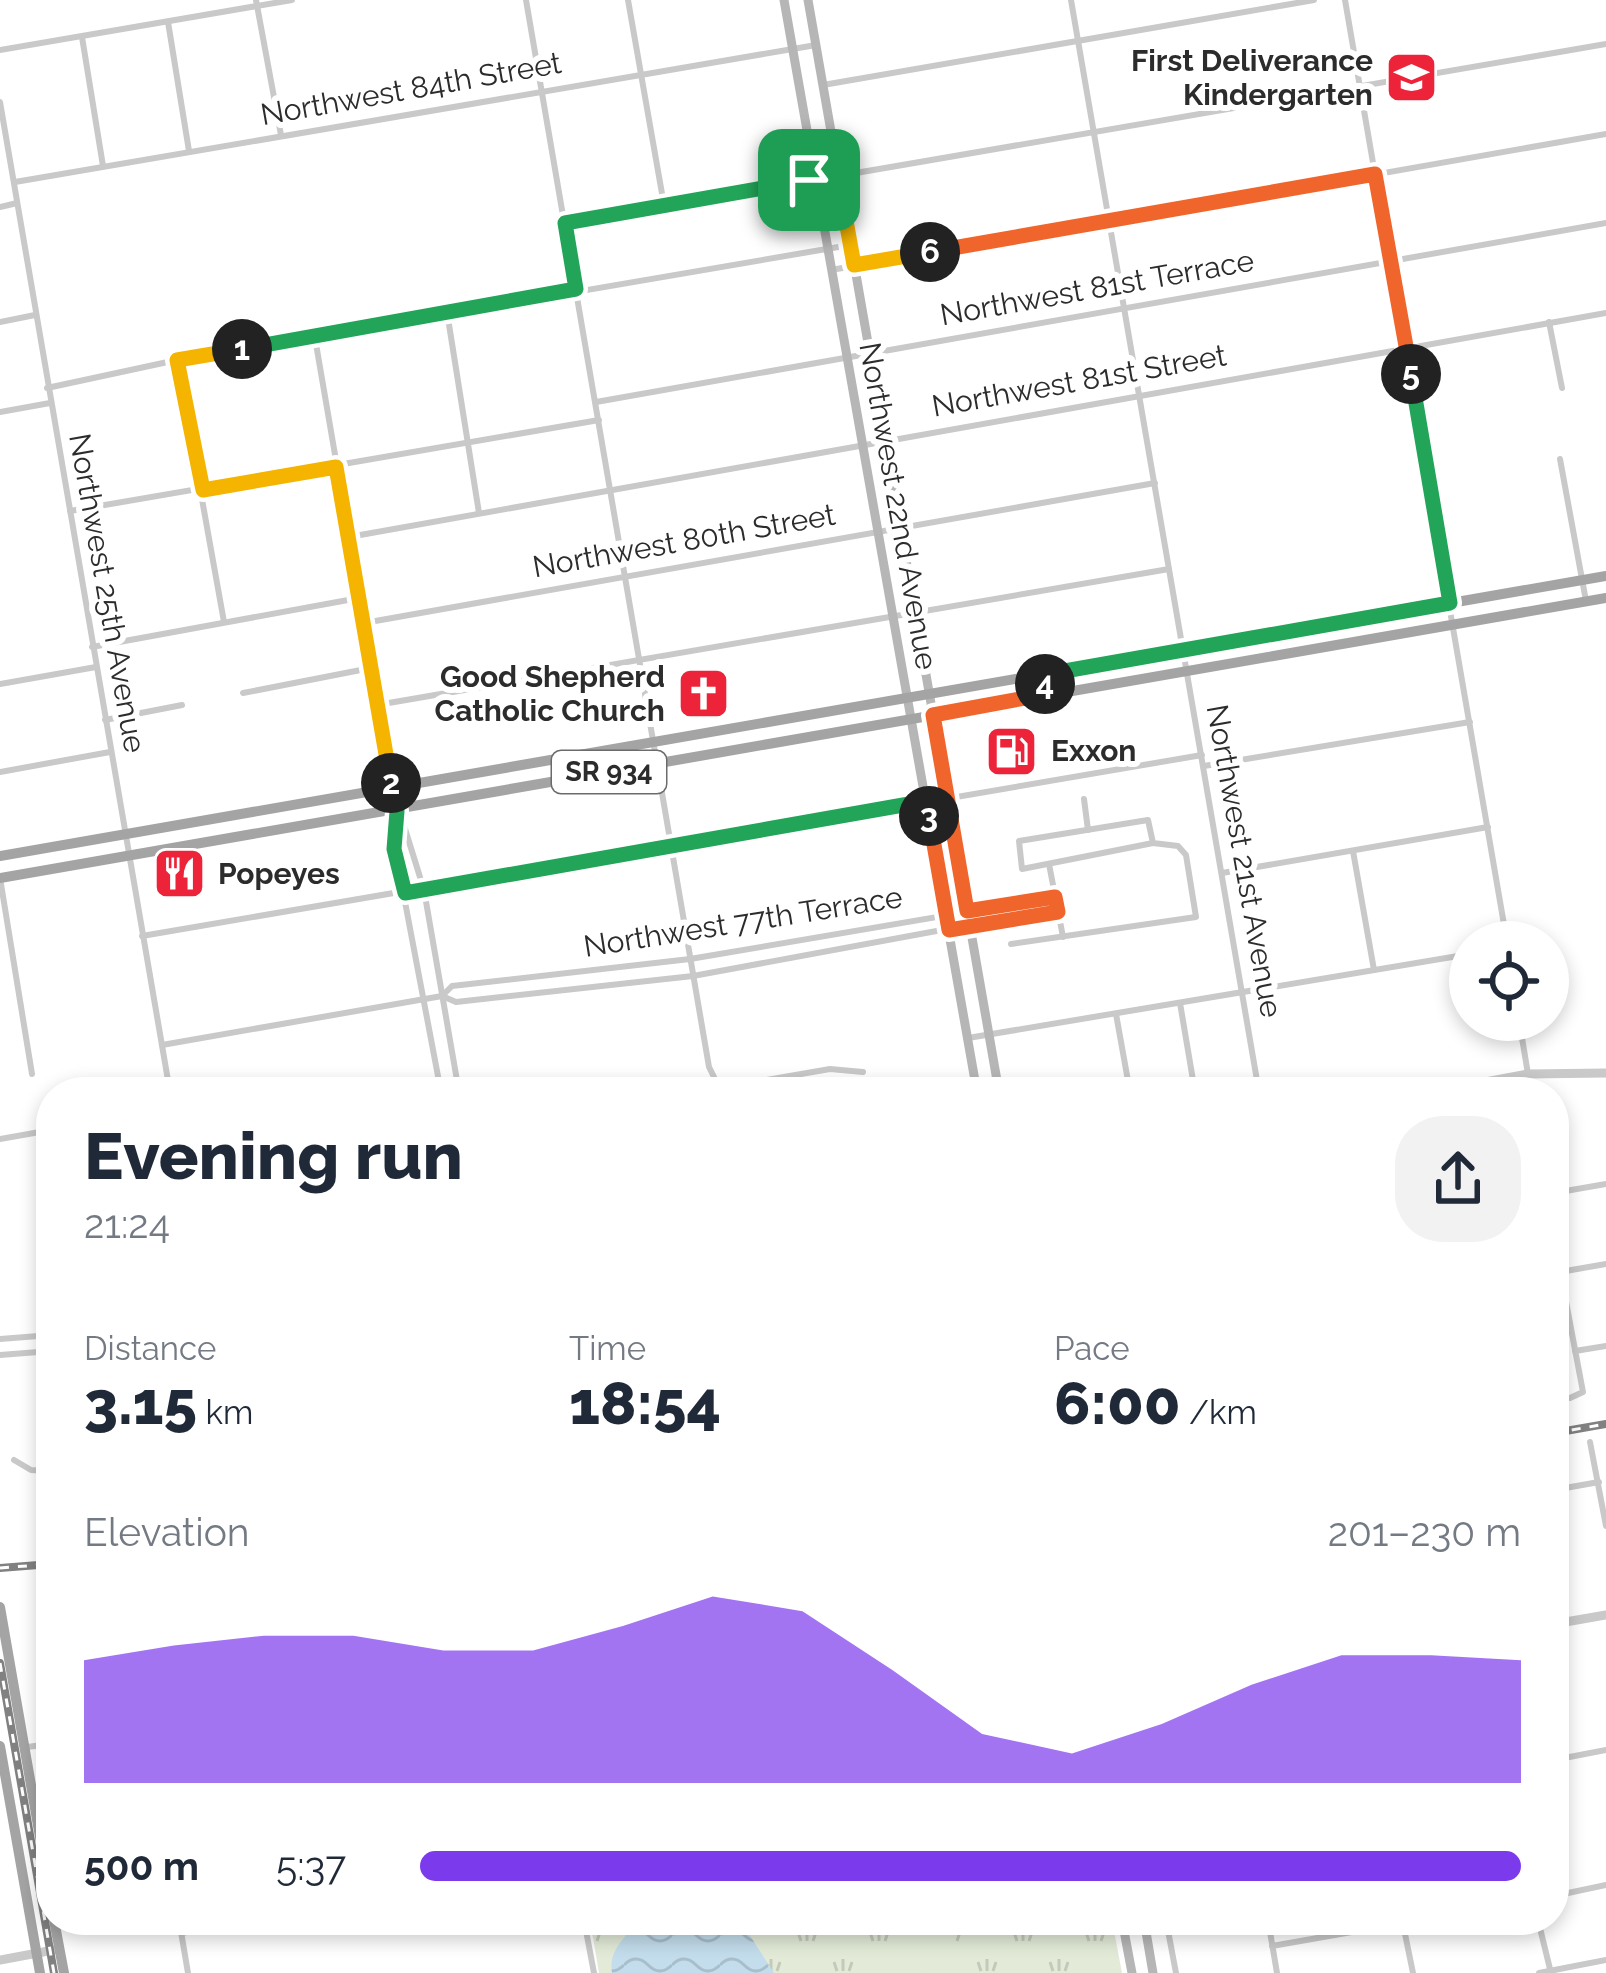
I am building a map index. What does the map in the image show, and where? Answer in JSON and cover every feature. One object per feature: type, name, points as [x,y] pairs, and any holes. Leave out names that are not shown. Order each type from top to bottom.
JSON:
[{"type":"main road","name":"Northwest 22nd Avenue","points":[[784,0],[974,1077]]},
{"type":"main road","name":"Northwest 22nd Avenue","points":[[809,0],[996,1077]]},
{"type":"main road","name":"SR 934","points":[[0,856],[1606,576]]},
{"type":"main road","name":"SR 934","points":[[0,878],[1606,598]]},
{"type":"main road","points":[[1331,623],[1334,645]]},
{"type":"main road","points":[[1042,675],[1047,694]]},
{"type":"main road","points":[[738,749],[778,735],[793,718]]},
{"type":"main road","points":[[525,764],[529,787]]},
{"type":"main road","points":[[260,811],[263,833]]},
{"type":"main road","points":[[0,1607],[36,1800]]},
{"type":"main road","points":[[0,1746],[40,1973]]},
{"type":"main road","points":[[57,1935],[64,1973]]},
{"type":"main road","points":[[1125,1935],[1132,1973]]},
{"type":"main road","points":[[1147,1935],[1154,1973]]},
{"type":"street","points":[[0,50],[292,0]]},
{"type":"street","points":[[526,0],[690,959],[714,1077]]},
{"type":"street","points":[[628,0],[664,205]]},
{"type":"street","name":"Northwest 21st Avenue","points":[[1071,0],[1256,1077]]},
{"type":"street","points":[[823,85],[1314,0]]},
{"type":"street","points":[[1345,0],[1504,921]]},
{"type":"street","points":[[257,3],[281,135]]},
{"type":"street","points":[[168,22],[189,151]]},
{"type":"street","points":[[82,37],[103,166]]},
{"type":"street","points":[[565,223],[1606,44]]},
{"type":"street","name":"Northwest 84th Street","points":[[14,182],[816,45]]},
{"type":"street","name":"Northwest 25th Avenue","points":[[0,102],[167,1077]]},
{"type":"street","points":[[831,270],[1606,134]]},
{"type":"street","points":[[0,207],[17,203]]},
{"type":"street","name":"Northwest 81st Terrace","points":[[596,402],[1606,223]]},
{"type":"street","points":[[47,388],[177,360],[850,245]]},
{"type":"street","points":[[447,312],[479,513]]},
{"type":"street","name":"Northwest 81st Street","points":[[349,537],[1606,313]]},
{"type":"street","points":[[0,322],[35,315]]},
{"type":"street","points":[[1550,322],[1562,388]]},
{"type":"street","points":[[315,338],[392,787],[424,890],[456,1077]]},
{"type":"street","points":[[177,360],[224,622]]},
{"type":"street","points":[[0,412],[50,403]]},
{"type":"street","points":[[69,512],[598,420]]},
{"type":"street","points":[[1560,459],[1586,601]]},
{"type":"street","name":"Northwest 80th Street","points":[[364,623],[1155,483]]},
{"type":"street","points":[[377,705],[1169,568]]},
{"type":"street","points":[[92,647],[359,598]]},
{"type":"street","points":[[0,684],[96,667]]},
{"type":"street","points":[[243,693],[371,668]]},
{"type":"street","points":[[105,720],[182,706]]},
{"type":"street","points":[[1204,766],[1470,722]]},
{"type":"street","points":[[0,772],[110,752]]},
{"type":"street","points":[[142,936],[1202,755]]},
{"type":"street","points":[[1084,799],[1088,830]]},
{"type":"street","points":[[397,811],[394,849],[438,1077]]},
{"type":"street","points":[[1011,944],[1196,917],[1186,855],[1178,846],[1153,843],[1022,869],[1019,841],[1148,820],[1153,843]]},
{"type":"street","points":[[1222,873],[1488,826]]},
{"type":"street","points":[[1353,851],[1374,970]]},
{"type":"street","points":[[1049,864],[1063,937]]},
{"type":"street","points":[[0,878],[32,1074]]},
{"type":"street","name":"Northwest 77th Terrace","points":[[442,996],[452,986],[690,959],[1055,897]]},
{"type":"street","name":"Northwest 77th Terrace","points":[[162,1045],[442,996],[456,1002],[693,976],[1058,912]]},
{"type":"street","points":[[968,1038],[1449,958]]},
{"type":"street","points":[[644,964],[646,982]]},
{"type":"street","points":[[562,974],[565,991]]},
{"type":"street","points":[[1180,1004],[1192,1077]]},
{"type":"street","points":[[1116,1014],[1127,1077]]},
{"type":"street","points":[[1523,1041],[1528,1075]]},
{"type":"street","points":[[787,1077],[843,1068],[862,1072]]},
{"type":"street","points":[[1517,1077],[1606,1073]]},
{"type":"street","points":[[0,1139],[36,1133]]},
{"type":"street","points":[[1569,1190],[1606,1184]]},
{"type":"street","points":[[1569,1270],[1606,1264]]},
{"type":"street","points":[[1569,1316],[1583,1392],[1570,1398]]},
{"type":"street","points":[[0,1339],[36,1336]]},
{"type":"street","points":[[1576,1351],[1606,1346]]},
{"type":"street","points":[[0,1355],[36,1352]]},
{"type":"street","points":[[1590,1442],[1606,1526]]},
{"type":"street","points":[[14,1460],[36,1470]]},
{"type":"street","points":[[1569,1487],[1599,1482]]},
{"type":"street","points":[[1569,1621],[1606,1615]]},
{"type":"street","points":[[0,1690],[16,1688]]},
{"type":"street","points":[[27,1747],[36,1746]]},
{"type":"street","points":[[1569,1757],[1606,1750]]},
{"type":"street","points":[[1569,1893],[1606,1885]]},
{"type":"street","points":[[181,1935],[188,1973]]},
{"type":"street","points":[[587,1935],[594,1973]]},
{"type":"street","points":[[1169,1935],[1176,1973]]},
{"type":"street","points":[[1270,1935],[1277,1973]]},
{"type":"street","points":[[1272,1946],[1332,1935]]},
{"type":"street","points":[[1405,1935],[1413,1973]]},
{"type":"street","points":[[1541,1935],[1550,1972]]},
{"type":"street","points":[[0,1960],[59,1949]]},
{"type":"street","points":[[1539,1973],[1606,1960]]},
{"type":"green space","points":[[593,1935],[1115,1935],[1122,1973],[599,1973]]},
{"type":"green space","points":[[889,1935],[954,1935],[961,1969],[897,1973]]},
{"type":"water","points":[[750,1935],[774,1973],[612,1973],[615,1950],[624,1938]]},
{"type":"railway","points":[[1569,1430],[1606,1424]]},
{"type":"railway","points":[[0,1568],[36,1565]]},
{"type":"railway","points":[[0,1663],[36,1870]]},
{"type":"railway","points":[[47,1935],[54,1973]]},
{"type":"place","name":"First Deliverance Kindergarten","points":[[1412,78]]},
{"type":"place","name":"Good Shepherd Catholic Church","points":[[704,694]]},
{"type":"place","name":"Exxon","points":[[1012,751]]},
{"type":"place","name":"Popeyes","points":[[179,874]]},
{"type":"route","points":[[1375,174],[1450,603],[1042,675],[1047,694],[933,715],[967,911],[1055,897],[1058,912],[949,930],[926,801],[405,893],[394,849],[397,811],[336,467],[203,490],[177,360],[576,289],[565,223],[809,180],[838,176],[854,265],[1375,174]]}]
